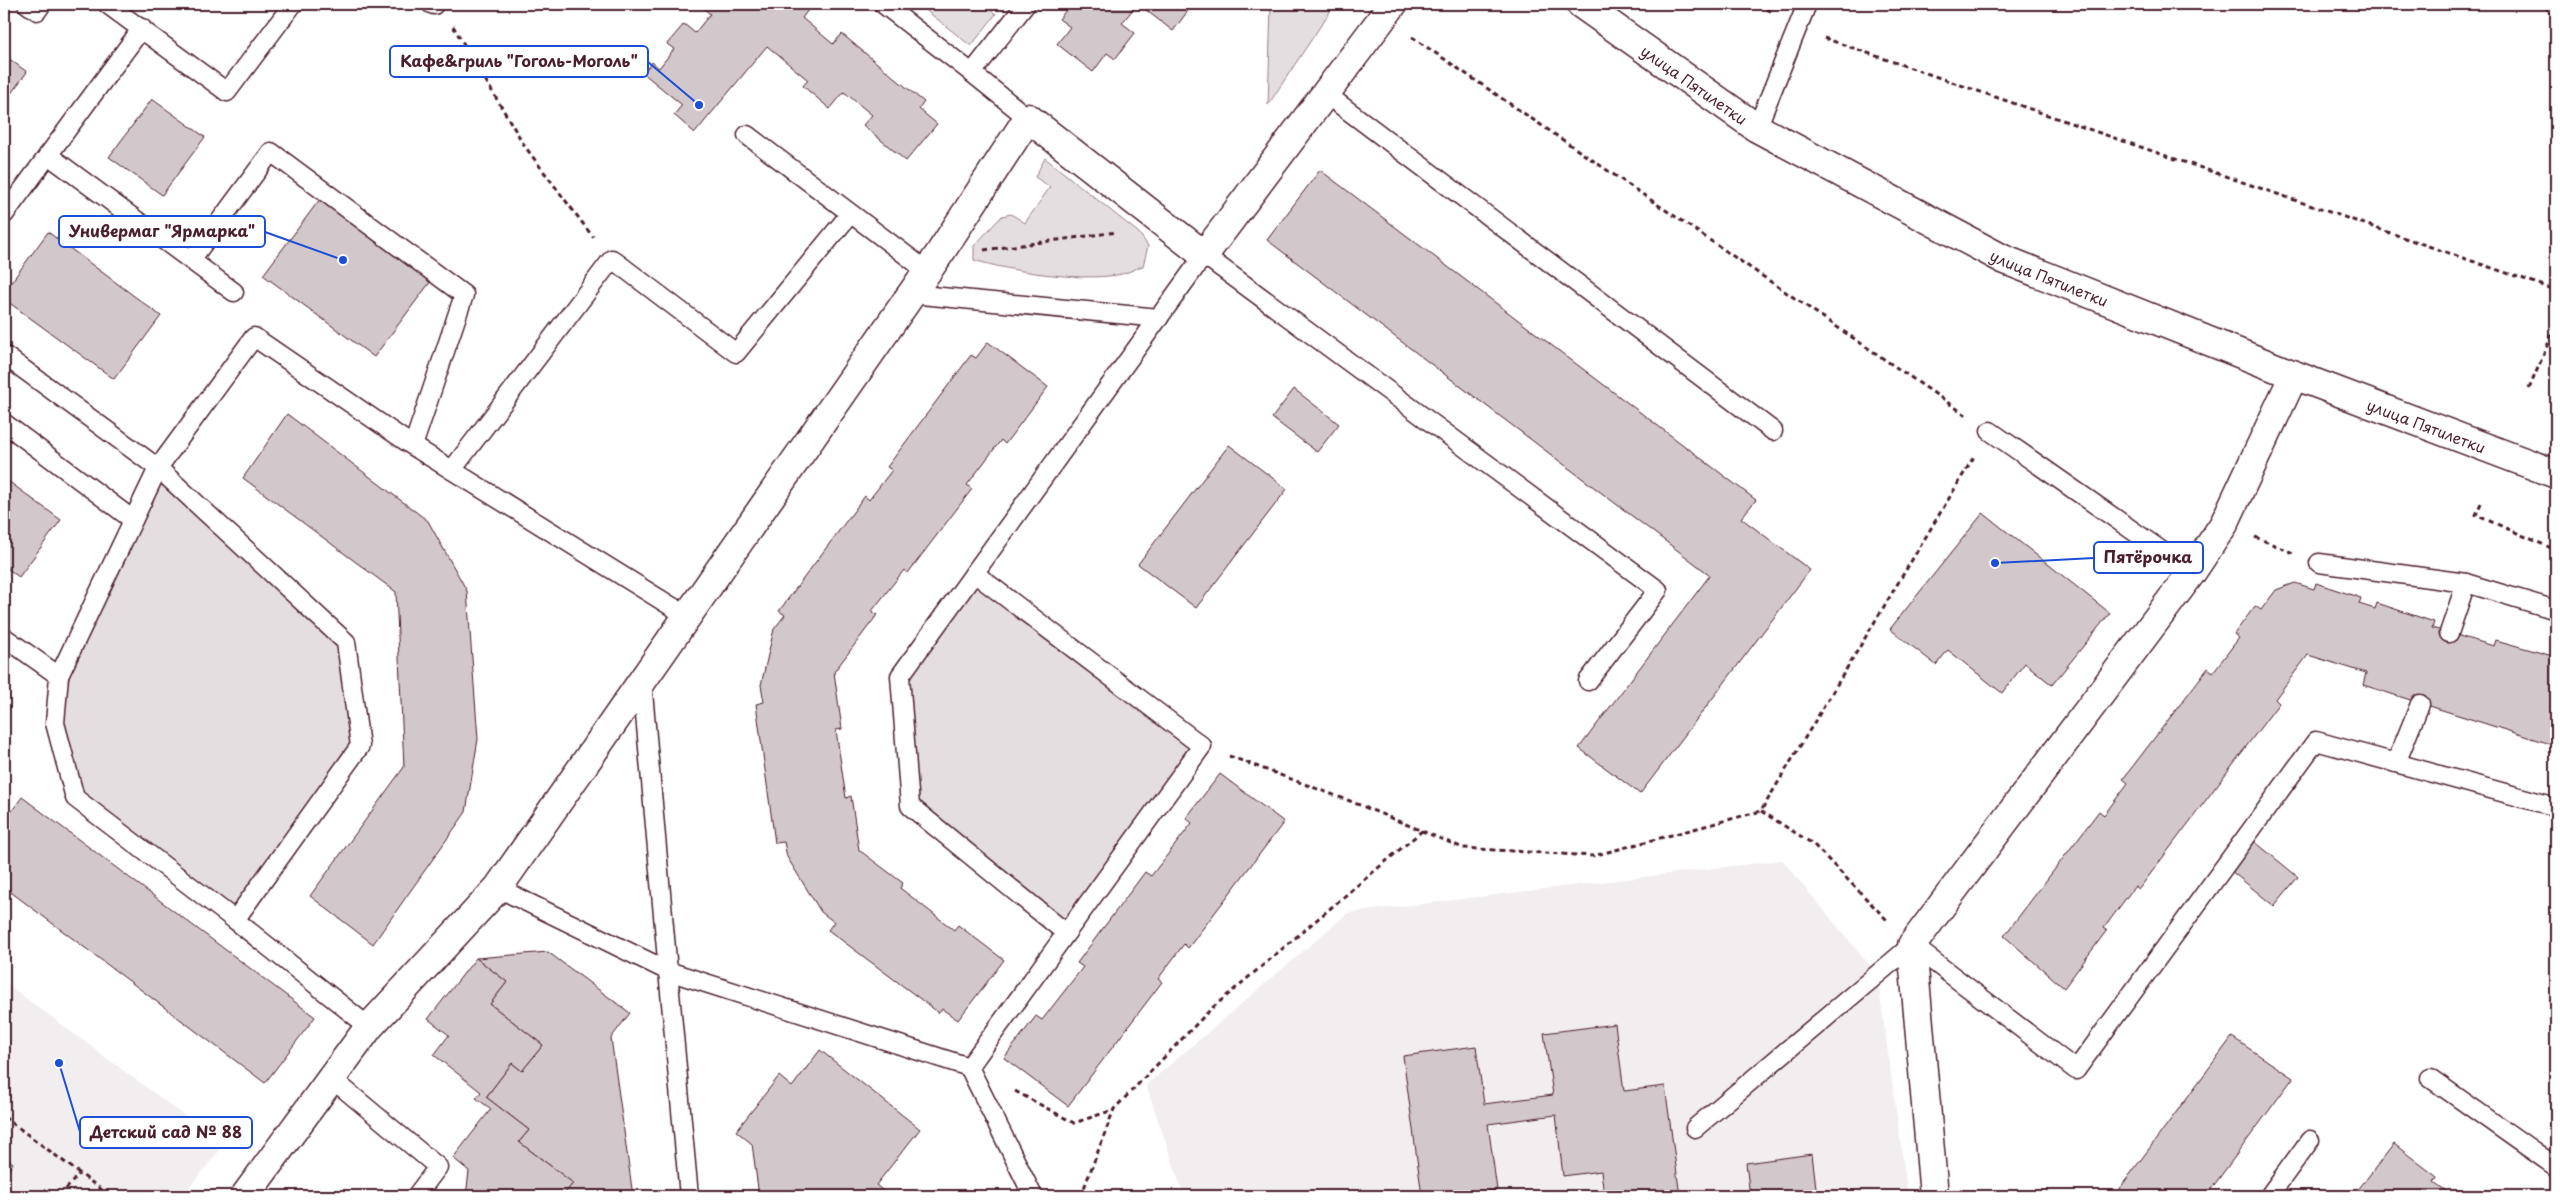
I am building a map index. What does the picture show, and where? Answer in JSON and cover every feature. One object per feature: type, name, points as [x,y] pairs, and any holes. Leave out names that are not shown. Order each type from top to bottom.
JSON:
[{"type":"street","name":"улица Пятилетки","points":[[1581,4],[1757,128],[2003,259],[2294,375],[2556,474]]},
{"type":"street","points":[[245,1196],[369,1027],[498,888],[934,262],[1028,118],[1204,255],[1326,94],[1385,7]]},
{"type":"street","points":[[1934,1196],[1912,945],[2192,572],[2224,524],[2294,375]]},
{"type":"lane","points":[[27,4],[37,11],[42,4]]},
{"type":"lane","points":[[106,4],[142,28],[227,92],[293,4]]},
{"type":"lane","points":[[883,4],[1028,118]]},
{"type":"lane","points":[[972,73],[1026,4]]},
{"type":"lane","points":[[1757,128],[1807,4]]},
{"type":"lane","points":[[4,215],[142,28]]},
{"type":"lane","points":[[1326,94],[1773,431]]},
{"type":"lane","points":[[747,134],[850,214],[934,262]]},
{"type":"lane","points":[[191,260],[271,152],[464,295],[413,446]]},
{"type":"lane","points":[[48,155],[234,292]]},
{"type":"lane","points":[[452,470],[612,259],[736,353],[850,214]]},
{"type":"lane","points":[[1066,933],[910,806],[900,676],[1204,255],[1658,590],[1588,681]]},
{"type":"lane","points":[[911,294],[1159,318]]},
{"type":"lane","points":[[369,1027],[235,920],[75,798],[55,723],[58,676],[158,468],[254,337],[413,446],[687,616]]},
{"type":"lane","points":[[4,355],[158,468],[346,642],[360,746],[235,920]]},
{"type":"lane","points":[[4,423],[133,520]]},
{"type":"lane","points":[[1990,431],[2192,572]]},
{"type":"lane","points":[[2319,563],[2466,583],[2556,610]]},
{"type":"lane","points":[[969,1067],[1202,746],[974,573]]},
{"type":"lane","points":[[2449,633],[2466,583]]},
{"type":"lane","points":[[4,637],[58,676]]},
{"type":"lane","points":[[642,681],[689,1196]]},
{"type":"lane","points":[[2396,763],[2420,704]]},
{"type":"lane","points":[[1695,1128],[1912,945],[2076,1070],[2316,741],[2556,807]]},
{"type":"lane","points":[[498,888],[668,971],[969,1067],[1033,1196]]},
{"type":"lane","points":[[331,1078],[438,1167],[416,1196]]},
{"type":"lane","points":[[2430,1078],[2556,1167]]},
{"type":"lane","points":[[2269,1196],[2310,1140]]},
{"type":"path","points":[[1202,746],[1423,830],[1463,848],[1593,856],[1760,811],[1990,431],[1406,34],[1385,7]]},
{"type":"path","points":[[451,22],[526,148],[582,225],[612,259]]},
{"type":"path","points":[[1797,29],[2556,290]]},
{"type":"path","points":[[934,262],[989,250],[1125,231],[1161,223]]},
{"type":"path","points":[[2529,389],[2556,325]]},
{"type":"path","points":[[2481,503],[2476,514],[2556,550]]},
{"type":"path","points":[[2224,524],[2319,563]]},
{"type":"path","points":[[1760,811],[1813,844],[1912,945]]},
{"type":"path","points":[[1081,1196],[1114,1110],[1211,1009],[1423,830]]},
{"type":"path","points":[[969,1067],[1074,1123],[1114,1110]]},
{"type":"path","points":[[4,1117],[110,1196]]},
{"type":"path","points":[[60,1196],[79,1174]]},
{"type":"shaded area","points":[[918,4],[982,4],[996,14],[971,46]]},
{"type":"shaded area","points":[[1271,4],[1335,4],[1268,105]]},
{"type":"shaded area","points":[[1045,158],[1139,233],[1148,246],[1143,266],[1127,273],[1101,277],[1083,277],[1026,272],[974,260],[974,246],[1002,216],[1011,214],[1025,223],[1050,187],[1035,177]]},
{"type":"shaded area","points":[[158,468],[346,642],[360,746],[235,920],[75,798],[55,723],[59,676]]},
{"type":"shaded area","points":[[974,573],[1202,746],[1066,933],[910,806],[900,676]]},
{"type":"shaded area","points":[[1782,860],[1877,974],[1908,1196],[1184,1196],[1146,1085],[1348,913]]},
{"type":"shaded area","points":[[4,982],[224,1145],[182,1196],[4,1196]]},
{"type":"building","points":[[698,4],[801,4],[808,10],[802,18],[833,44],[842,34],[924,102],[919,109],[937,124],[906,161],[863,125],[872,115],[844,92],[830,109],[803,86],[808,80],[767,46],[695,133],[674,115],[682,105],[643,73],[652,62],[659,68],[674,49],[667,44],[684,24],[695,33],[710,14]]},
{"type":"building","points":[[1071,4],[1137,4],[1122,23],[1135,33],[1115,59],[1107,53],[1093,72],[1057,44],[1070,27],[1059,19]]},
{"type":"building","points":[[1138,4],[1193,4],[1173,31]]},
{"type":"building","points":[[4,55],[27,72],[4,103]]},
{"type":"building","points":[[152,99],[205,137],[162,195],[109,157]]},
{"type":"building","points":[[1320,170],[1756,500],[1741,518],[1810,570],[1640,794],[1579,748],[1710,575],[1267,240]]},
{"type":"building","points":[[320,199],[431,281],[374,357],[263,275]]},
{"type":"building","points":[[48,232],[161,316],[114,379],[4,299],[4,292]]},
{"type":"building","points":[[988,342],[1048,387],[1005,444],[1001,440],[967,485],[972,489],[908,573],[904,570],[872,611],[877,615],[834,672],[842,729],[836,730],[846,798],[851,796],[859,850],[903,883],[900,888],[954,930],[958,925],[1004,960],[958,1020],[942,1009],[939,1013],[828,930],[834,922],[821,912],[787,857],[784,842],[775,843],[756,704],[764,702],[761,685],[774,629],[785,615],[779,611],[865,496],[869,500],[892,470],[887,467],[971,355],[976,358]]},
{"type":"building","points":[[1294,389],[1339,424],[1317,452],[1272,418]]},
{"type":"building","points":[[287,414],[428,521],[467,591],[478,739],[466,812],[373,944],[310,896],[404,767],[396,592],[243,478]]},
{"type":"building","points":[[1229,445],[1287,489],[1196,608],[1138,564]]},
{"type":"building","points":[[4,478],[61,520],[19,577],[4,566]]},
{"type":"building","points":[[1983,513],[2110,613],[2052,685],[2025,663],[2002,693],[1948,650],[1936,665],[1890,629]]},
{"type":"building","points":[[2295,583],[2314,589],[2316,583],[2361,598],[2359,604],[2375,609],[2377,603],[2434,622],[2432,628],[2494,646],[2496,640],[2556,657],[2556,746],[2363,685],[2366,673],[2308,655],[2275,699],[2279,703],[2139,889],[2135,886],[2104,928],[2107,930],[2064,988],[2004,936],[2099,811],[2104,815],[2128,783],[2123,779],[2208,668],[2213,672],[2239,638],[2234,634],[2255,606],[2261,610],[2276,590]]},
{"type":"building","points":[[1220,774],[1284,822],[1188,948],[1184,944],[1158,979],[1162,982],[1068,1106],[1004,1058],[1036,1016],[1042,1020],[1083,967],[1077,963],[1145,872],[1151,876],[1192,823],[1186,818]]},
{"type":"building","points":[[22,797],[315,1017],[265,1083],[4,887],[4,822]]},
{"type":"building","points":[[2254,841],[2298,877],[2274,906],[2230,870]]},
{"type":"building","points":[[548,952],[630,1013],[611,1038],[633,1196],[563,1196],[573,1183],[519,1142],[529,1130],[486,1097],[512,1063],[522,1071],[543,1045],[490,1004],[507,982],[476,958]]},
{"type":"building","points":[[476,958],[507,982],[490,1004],[543,1045],[522,1071],[512,1063],[486,1097],[529,1130],[519,1142],[573,1183],[563,1196],[466,1196],[469,1171],[453,1158],[491,1109],[476,1098],[481,1092],[434,1055],[449,1035],[428,1019]]},
{"type":"building","points":[[1615,1024],[1624,1091],[1665,1086],[1680,1196],[1604,1196],[1601,1171],[1563,1176],[1556,1115],[1488,1124],[1497,1190],[1452,1196],[1422,1196],[1403,1056],[1476,1046],[1484,1104],[1553,1095],[1544,1033]]},
{"type":"building","points":[[2232,1037],[2293,1078],[2206,1196],[2114,1196]]},
{"type":"building","points":[[820,1050],[920,1129],[876,1185],[887,1194],[886,1196],[759,1196],[752,1144],[736,1131],[779,1076],[792,1087]]},
{"type":"building","points":[[2394,1144],[2437,1177],[2434,1182],[2453,1196],[2353,1196]]},
{"type":"building","points":[[1812,1154],[1817,1196],[1750,1196],[1746,1163]]},
{"type":"building","points":[[4,1156],[13,1163],[4,1177]]},
{"type":"place","name":"Кафе&гриль \"Гоголь-Моголь\"","points":[[699,105]]},
{"type":"place","name":"Универмаг \"Ярмарка\"","points":[[343,260]]},
{"type":"place","name":"Пятёрочка","points":[[1995,563]]},
{"type":"place","name":"Детский сад № 88","points":[[59,1063]]}]
